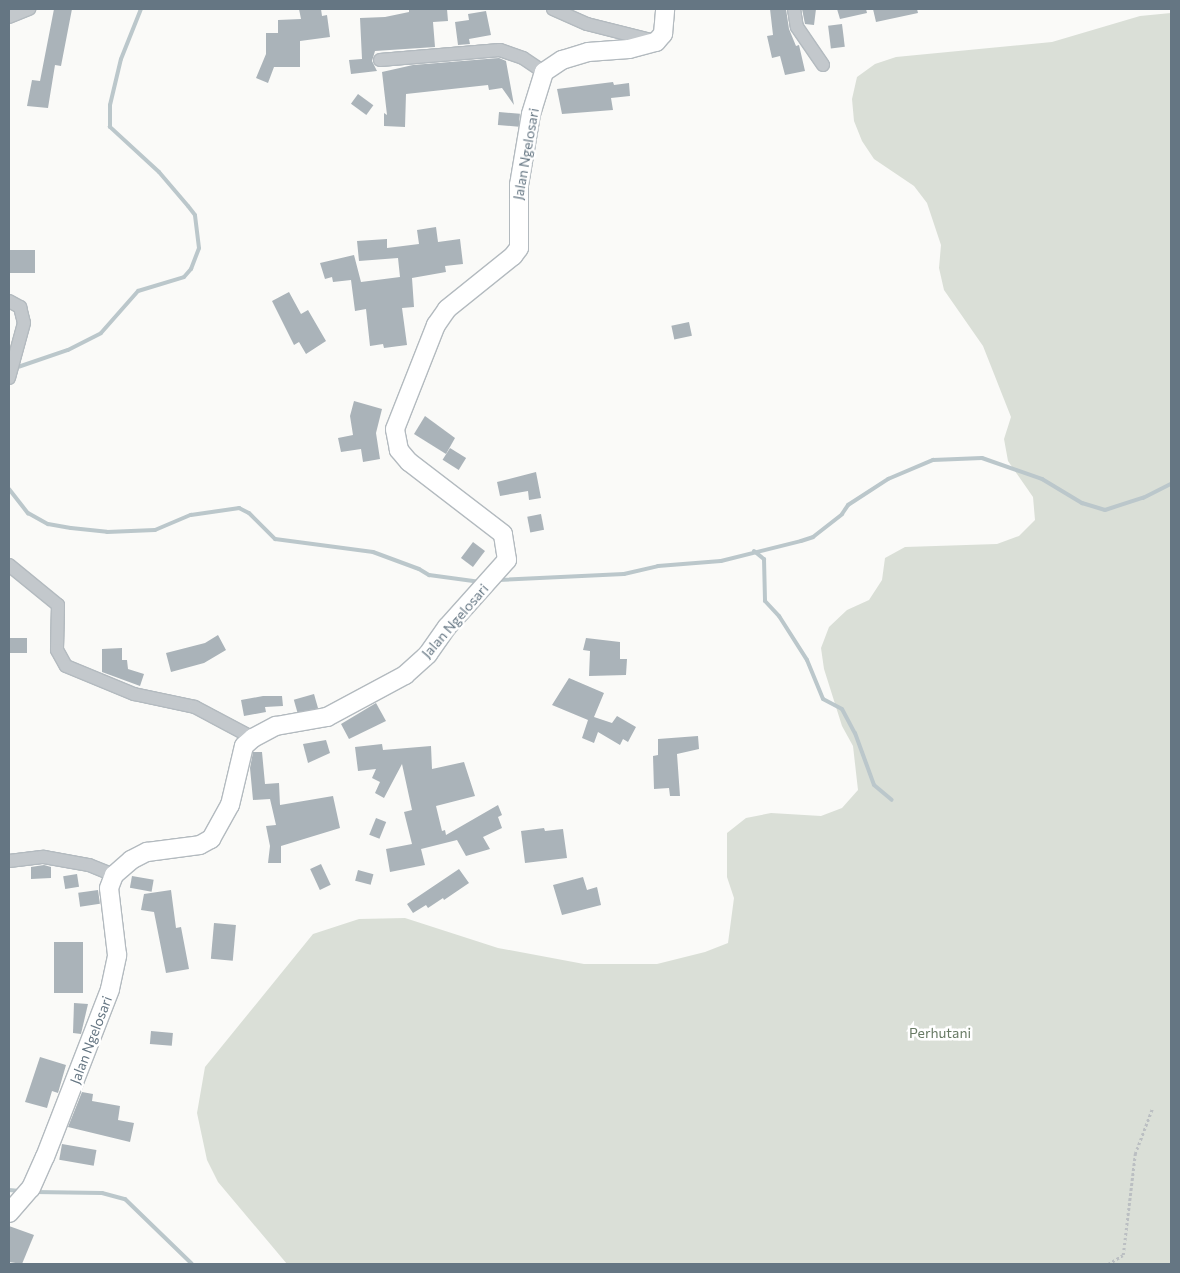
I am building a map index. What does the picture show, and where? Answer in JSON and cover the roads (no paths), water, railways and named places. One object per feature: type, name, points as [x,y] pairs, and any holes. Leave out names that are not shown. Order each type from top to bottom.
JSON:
[{"type":"street","points":[[9,17],[29,9]]},
{"type":"street","points":[[553,9],[587,24],[656,42]]},
{"type":"street","points":[[380,60],[500,50],[523,58],[544,72],[562,60],[588,52],[629,49],[656,42],[663,34],[665,9]]},
{"type":"street","points":[[794,9],[797,27],[823,65]]},
{"type":"street","name":"Jalan Ngelosari","points":[[253,738],[276,726],[327,717],[405,675],[428,654],[447,626],[501,570],[508,551],[503,534],[408,462],[398,450],[395,429],[429,342],[447,309],[513,256],[519,248],[519,185],[532,114],[544,72]]},
{"type":"street","points":[[9,300],[20,308],[24,315],[14,364],[9,378]]},
{"type":"street","points":[[9,565],[58,605],[60,615],[57,650],[66,666],[134,694],[195,707],[253,738],[244,746],[230,805],[211,839],[200,845],[147,852],[131,860],[114,875],[89,865],[44,857],[29,856],[9,861]]},
{"type":"street","name":"Jalan Ngelosari","points":[[9,1213],[27,1193],[46,1157],[110,989],[117,955],[109,888],[114,875]]},
{"type":"waterway","points":[[15,368],[68,350],[101,333],[138,291],[184,277],[191,269],[199,248],[195,215],[159,172],[110,127],[110,105],[121,59],[141,9]]},
{"type":"waterway","points":[[498,580],[624,574],[658,566],[721,561],[801,541],[813,537],[842,514],[848,505],[888,479],[933,460],[982,458],[1042,479],[1082,503],[1105,510],[1143,498],[1171,484]]},
{"type":"waterway","points":[[9,489],[28,513],[48,524],[107,532],[155,530],[191,515],[239,508],[249,513],[275,539],[373,552],[419,569],[429,575],[481,582]]},
{"type":"waterway","points":[[754,551],[764,559],[765,601],[779,616],[807,660],[823,699],[842,709],[855,733],[874,785],[892,800]]},
{"type":"waterway","points":[[9,1190],[20,1191]]},
{"type":"waterway","points":[[35,1192],[102,1193],[125,1199],[192,1264]]},
{"type":"park label","name":"Perhutani","points":[[940,1033]]}]
